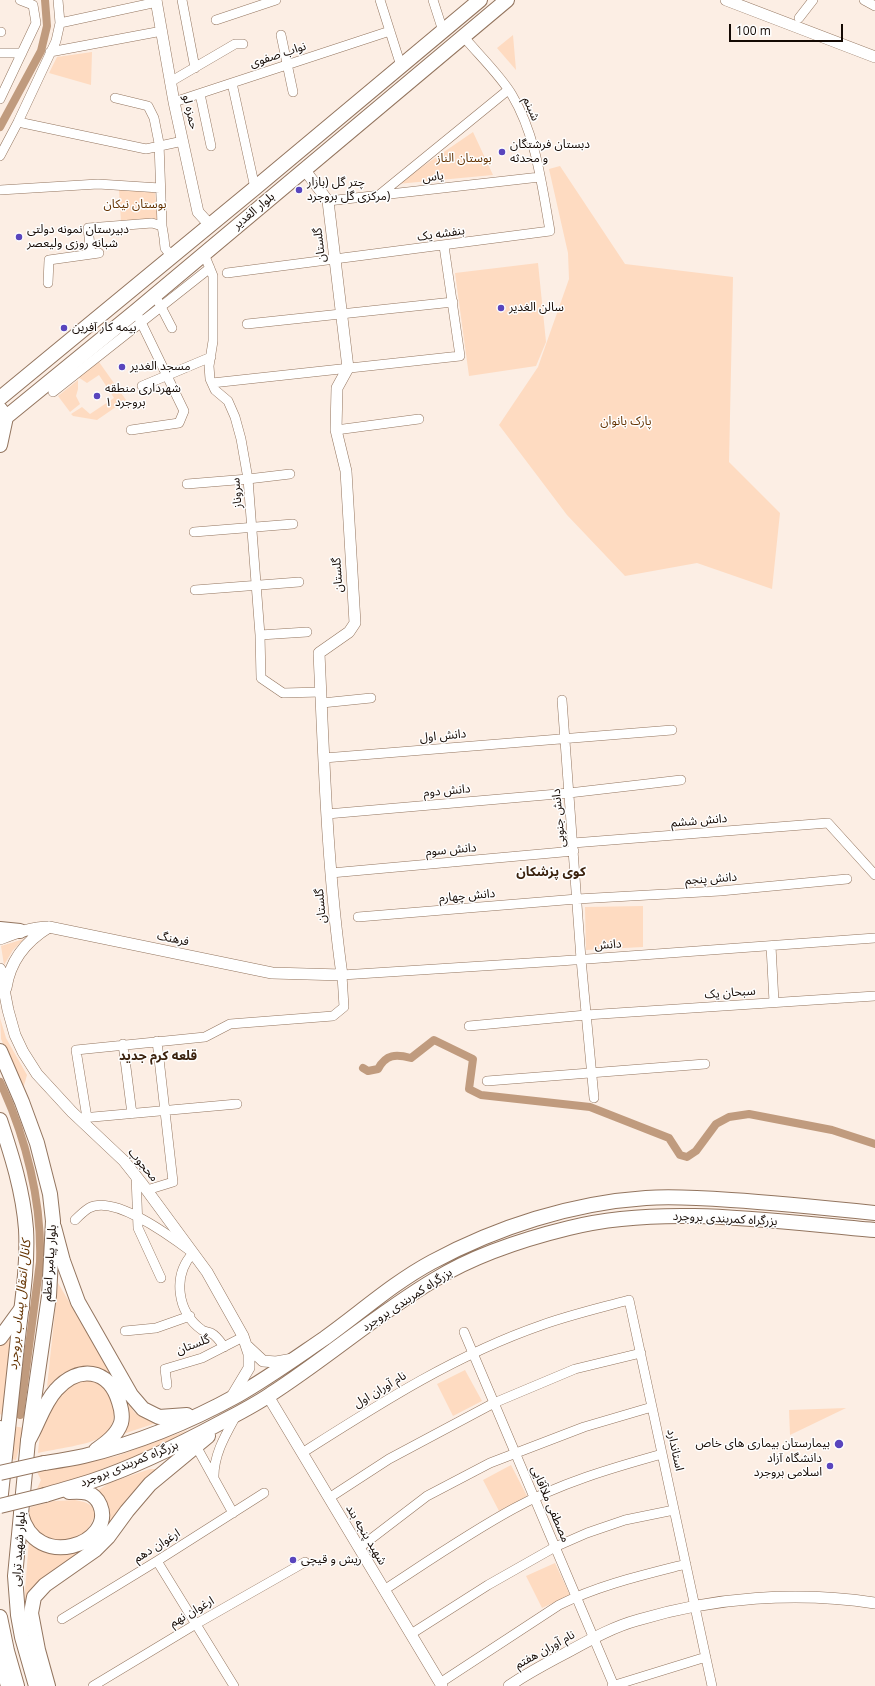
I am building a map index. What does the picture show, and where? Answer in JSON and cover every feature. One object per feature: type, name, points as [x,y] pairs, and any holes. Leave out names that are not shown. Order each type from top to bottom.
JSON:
[{"type":"main road","name":"بلوار الغدیر","points":[[0,398],[234,206],[480,0]]},
{"type":"main road","name":"بلوار الغدیر","points":[[2,416],[138,317],[158,300],[204,254],[245,218],[507,0]]},
{"type":"main road","points":[[234,206],[245,218]]},
{"type":"main road","points":[[214,221],[230,231]]},
{"type":"main road","points":[[0,445],[2,416]]},
{"type":"main road","points":[[0,929],[20,931]]},
{"type":"main road","name":"بلوار پیامبر اعظم","points":[[0,1051],[37,1142],[50,1194],[54,1227],[49,1296],[28,1441],[24,1482]]},
{"type":"main road","name":"بلوار پیامبر اعظم","points":[[0,1120],[13,1160],[24,1209],[26,1252],[22,1308],[1,1479]]},
{"type":"main road","name":"بزرگراه کمربندی بروجرد","points":[[1,1479],[44,1463],[83,1456],[128,1443],[177,1424],[231,1399],[296,1358],[418,1270],[449,1253],[547,1215],[612,1202],[645,1198],[768,1202],[875,1213]]},
{"type":"main road","name":"بزرگراه کمربندی بروجرد","points":[[45,1495],[94,1480],[135,1465],[184,1442],[268,1396],[313,1366],[407,1297],[435,1279],[454,1269],[530,1239],[570,1227],[607,1221],[675,1216],[706,1216],[875,1230]]},
{"type":"main road","points":[[54,1227],[63,1261],[78,1302],[105,1352],[137,1403],[143,1409],[159,1417],[194,1414],[212,1408]]},
{"type":"main road","points":[[0,1338],[22,1308]]},
{"type":"main road","points":[[28,1441],[47,1403],[55,1391],[76,1374],[92,1374],[100,1377],[114,1389],[120,1403],[122,1419],[118,1429],[112,1437],[95,1450],[83,1456]]},
{"type":"main road","points":[[48,1686],[38,1650],[31,1613],[34,1597],[45,1585],[95,1550],[108,1537],[127,1511],[150,1484],[237,1414]]},
{"type":"main road","points":[[0,1428],[6,1446]]},
{"type":"main road","name":"بلوار شهید ترابی","points":[[0,1504],[1,1479]]},
{"type":"main road","name":"بلوار شهید ترابی","points":[[24,1482],[15,1576],[16,1594],[22,1637],[36,1686]]},
{"type":"main road","points":[[0,1504],[45,1495],[81,1491],[92,1495],[99,1504],[102,1513],[102,1522],[98,1530],[83,1542],[74,1545],[56,1547],[46,1546],[37,1541],[26,1528],[21,1514]]},
{"type":"main road","points":[[0,1617],[7,1651],[17,1686]]},
{"type":"main road","points":[[0,1656],[8,1686]]},
{"type":"street","points":[[0,99],[36,22],[33,5],[20,0]]},
{"type":"street","points":[[0,156],[18,122],[56,41],[60,23],[58,0]]},
{"type":"street","points":[[182,0],[195,68]]},
{"type":"street","points":[[216,20],[276,0]]},
{"type":"street","points":[[380,0],[401,66]]},
{"type":"street","points":[[433,0],[443,31]]},
{"type":"street","points":[[726,0],[749,4],[875,57]]},
{"type":"street","points":[[799,18],[813,0]]},
{"type":"street","points":[[864,0],[875,6]]},
{"type":"street","points":[[60,23],[156,1]]},
{"type":"street","name":"حمزه لو","points":[[156,1],[170,82],[198,212],[214,221]]},
{"type":"street","points":[[50,52],[162,31]]},
{"type":"street","name":"نواب صفوی","points":[[174,102],[390,31]]},
{"type":"street","points":[[281,35],[293,92]]},
{"type":"street","name":"شبنم","points":[[463,36],[508,90],[519,109],[527,128],[540,176],[550,231]]},
{"type":"street","points":[[170,82],[235,44],[243,44]]},
{"type":"street","points":[[0,53],[22,53]]},
{"type":"street","points":[[232,83],[255,188]]},
{"type":"street","points":[[378,196],[508,90]]},
{"type":"street","points":[[200,94],[211,146]]},
{"type":"street","points":[[115,98],[148,106],[154,118],[159,146],[162,226],[165,248],[172,257]]},
{"type":"street","points":[[18,122],[146,149],[183,141]]},
{"type":"street","name":"گلستان","points":[[304,169],[328,202],[348,368],[337,388],[336,430],[346,471],[355,623],[349,632],[319,653],[327,814],[342,975]]},
{"type":"street","name":"یاس","points":[[328,202],[540,176]]},
{"type":"street","points":[[0,190],[98,184],[160,188]]},
{"type":"street","points":[[48,284],[49,260],[95,254],[88,228],[152,223],[162,226]]},
{"type":"street","name":"بنفشه یک","points":[[227,273],[444,246],[550,231]]},
{"type":"street","points":[[204,254],[213,276],[213,341],[209,366],[212,383],[460,356],[444,246]]},
{"type":"street","points":[[172,328],[158,300],[210,268]]},
{"type":"street","points":[[248,324],[453,302]]},
{"type":"street","points":[[53,392],[138,317],[184,411],[179,423],[131,430]]},
{"type":"street","points":[[142,386],[211,357]]},
{"type":"street","name":"سروناز","points":[[212,383],[215,390],[228,401],[235,417],[241,439],[248,480],[260,635],[261,678],[283,693],[321,692]]},
{"type":"street","points":[[336,430],[419,420]]},
{"type":"street","points":[[187,484],[248,480],[290,474]]},
{"type":"street","points":[[194,532],[293,524]]},
{"type":"street","points":[[195,590],[299,582]]},
{"type":"street","points":[[260,635],[307,632]]},
{"type":"street","points":[[322,704],[371,698]]},
{"type":"street","name":"دانش جنوبی","points":[[562,700],[581,959],[594,1098]]},
{"type":"street","name":"دانش اول","points":[[324,758],[672,730]]},
{"type":"street","name":"دانش دوم","points":[[327,814],[569,793],[681,780]]},
{"type":"street","name":"دانش ششم","points":[[573,847],[828,823],[875,875]]},
{"type":"street","name":"دانش سوم","points":[[332,873],[573,847]]},
{"type":"street","name":"دانش پنجم","points":[[577,899],[720,891],[847,879]]},
{"type":"street","name":"دانش چهارم","points":[[358,918],[577,899]]},
{"type":"street","name":"فرهنگ","points":[[0,939],[20,931],[39,927],[50,927],[272,973],[342,975]]},
{"type":"street","points":[[8,1010],[6,988],[8,976],[12,966],[27,945],[50,927]]},
{"type":"street","name":"دانش","points":[[342,975],[875,938]]},
{"type":"street","points":[[771,946],[774,1002]]},
{"type":"street","points":[[0,969],[8,1010]]},
{"type":"street","points":[[237,1104],[83,1118],[76,1050],[123,1044],[206,1037],[230,1024],[333,1016],[344,1007],[342,975]]},
{"type":"street","points":[[0,993],[8,1010]]},
{"type":"street","name":"سبحان یک","points":[[469,1026],[586,1015],[875,996]]},
{"type":"street","name":"محجوب","points":[[8,1010],[20,1046],[37,1074],[83,1118],[136,1175],[207,1272],[246,1342]]},
{"type":"street","points":[[147,1190],[173,1182],[157,1041]]},
{"type":"street","points":[[123,1044],[132,1114]]},
{"type":"street","points":[[487,1081],[705,1064]]},
{"type":"street","points":[[136,1175],[138,1228],[161,1278]]},
{"type":"street","points":[[75,1220],[90,1207],[102,1205],[117,1208],[153,1224],[193,1253],[184,1264],[179,1288],[181,1299],[190,1316],[203,1331],[217,1337],[224,1347]]},
{"type":"street","name":"نام آوران اول","points":[[302,1453],[421,1378],[473,1353],[542,1324],[629,1300]]},
{"type":"street","name":"استاندارد","points":[[629,1300],[712,1686]]},
{"type":"street","points":[[125,1331],[156,1328],[190,1316]]},
{"type":"street","name":"مصطفی ملاآقایی","points":[[464,1332],[613,1686]]},
{"type":"street","points":[[246,1342],[263,1361],[276,1362],[296,1358]]},
{"type":"street","points":[[231,1399],[249,1368],[250,1363],[246,1342]]},
{"type":"street","name":"گلستان","points":[[167,1385],[165,1369],[202,1358],[224,1347],[246,1342]]},
{"type":"street","points":[[329,1498],[389,1459],[494,1403],[575,1369],[641,1354]]},
{"type":"street","name":"شهید پنجه بند","points":[[268,1396],[441,1684]]},
{"type":"street","points":[[359,1548],[427,1496],[490,1463],[584,1427],[652,1407]]},
{"type":"street","points":[[214,1480],[214,1469],[217,1456],[237,1414]]},
{"type":"street","points":[[196,1446],[233,1513]]},
{"type":"street","points":[[384,1590],[473,1533],[534,1498],[592,1474],[662,1454]]},
{"type":"street","name":"ارغوان دهم","points":[[62,1619],[264,1493]]},
{"type":"street","points":[[410,1634],[488,1585],[555,1547],[587,1532],[625,1520],[674,1510]]},
{"type":"street","points":[[157,1561],[196,1624],[229,1684]]},
{"type":"street","name":"ارغوان نهم","points":[[93,1686],[196,1624],[305,1562]]},
{"type":"street","points":[[441,1684],[559,1605],[610,1584],[686,1564]]},
{"type":"street","points":[[594,1638],[637,1620],[695,1606],[750,1599],[795,1597],[837,1598],[875,1603]]},
{"type":"street","name":"نام آوران هفتم","points":[[509,1686],[524,1676],[594,1638]]},
{"type":"street","points":[[613,1686],[706,1657]]},
{"type":"green space","points":[[513,35],[516,70],[497,48]]},
{"type":"green space","points":[[92,52],[91,85],[49,73],[57,57]]},
{"type":"green space","name":"بوستان الناز","points":[[473,132],[493,175],[397,184]]},
{"type":"green space","name":"پارک بانوان","points":[[560,166],[625,264],[733,277],[729,462],[780,513],[772,589],[697,563],[625,576],[567,515],[499,425],[538,367],[569,279],[568,253],[549,169]]},
{"type":"green space","name":"بوستان نیکان","points":[[119,190],[144,190],[155,193],[158,219],[121,221]]},
{"type":"green space","name":"سالن الغدیر","points":[[538,263],[546,342],[536,366],[469,376],[455,273]]},
{"type":"green space","points":[[99,362],[126,400],[97,420],[73,416],[71,414],[82,407],[90,414],[114,398],[99,375],[87,383],[78,377]]},
{"type":"green space","points":[[78,380],[76,396],[80,404],[70,412],[58,396]]},
{"type":"green space","points":[[643,906],[643,947],[586,950],[585,907]]},
{"type":"green space","points":[[24,939],[13,950],[4,965],[1,946]]},
{"type":"green space","points":[[0,1018],[6,1038],[27,1075],[23,1089],[1,1039]]},
{"type":"green space","points":[[58,1283],[134,1412],[141,1417],[156,1423],[123,1434],[127,1411],[85,1367],[63,1373],[47,1387]]},
{"type":"green space","points":[[12,1329],[3,1416],[0,1414],[0,1344]]},
{"type":"green space","points":[[465,1370],[482,1401],[453,1416],[437,1384]]},
{"type":"green space","points":[[78,1379],[94,1380],[107,1390],[114,1406],[113,1422],[109,1430],[103,1436],[90,1442],[38,1453],[39,1440],[49,1411],[60,1395]]},
{"type":"green space","points":[[846,1408],[790,1435],[789,1410]]},
{"type":"green space","points":[[13,1426],[24,1428],[16,1460],[11,1459]]},
{"type":"green space","points":[[188,1430],[159,1447],[51,1489],[36,1491],[41,1480],[37,1472],[117,1456]]},
{"type":"green space","points":[[511,1465],[527,1496],[499,1511],[483,1480]]},
{"type":"green space","points":[[150,1469],[158,1469],[128,1497],[96,1541],[28,1595],[24,1604],[29,1539],[74,1550],[107,1507],[103,1495],[97,1491],[109,1483]]},
{"type":"green space","points":[[75,1500],[85,1502],[90,1505],[95,1513],[94,1518],[86,1532],[77,1538],[64,1541],[47,1540],[28,1522],[28,1512],[31,1507],[54,1501]]},
{"type":"green space","points":[[555,1563],[570,1595],[542,1608],[526,1576]]},
{"type":"waterway","name":"کانال انتقال پساب بروجرد","points":[[0,127],[41,51],[47,26],[45,0]]},
{"type":"waterway","points":[[363,1068],[368,1071],[378,1069],[384,1060],[392,1056],[411,1058],[434,1040],[473,1059],[469,1089],[481,1095],[590,1107],[669,1138],[680,1155],[687,1157],[696,1151],[716,1124],[729,1117],[749,1114],[832,1130],[875,1144]]},
{"type":"waterway","name":"کانال انتقال پساب بروجرد","points":[[0,1082],[18,1125],[25,1147],[35,1193],[40,1239],[40,1262],[20,1415]]},
{"type":"place","name":"دبستان فرشتگان و محدثه","points":[[502,152]]},
{"type":"place","name":"چتر گل (بازار مرکزی گل بروجرد)","points":[[299,190]]},
{"type":"place","name":"دبیرستان نمونه دولتی شبانه روزی ولیعصر","points":[[19,237]]},
{"type":"place","name":"سالن الغدیر","points":[[501,308]]},
{"type":"place","name":"بیمه کار آفرین","points":[[64,328]]},
{"type":"place","name":"مسجد الغدیر","points":[[122,367]]},
{"type":"place","name":"شهرداری منطقه ۱ بروجرد","points":[[97,396]]},
{"type":"place","name":"بیمارستان بیماری های خاص","points":[[839,1444]]},
{"type":"place","name":"دانشگاه آزاد اسلامی بروجرد","points":[[830,1466]]},
{"type":"place","name":"ریش و قیچی","points":[[293,1560]]},
{"type":"district","name":"کوی پزشکان","points":[[551,872]]},
{"type":"district","name":"قلعه کرم جدید","points":[[158,1056]]}]
